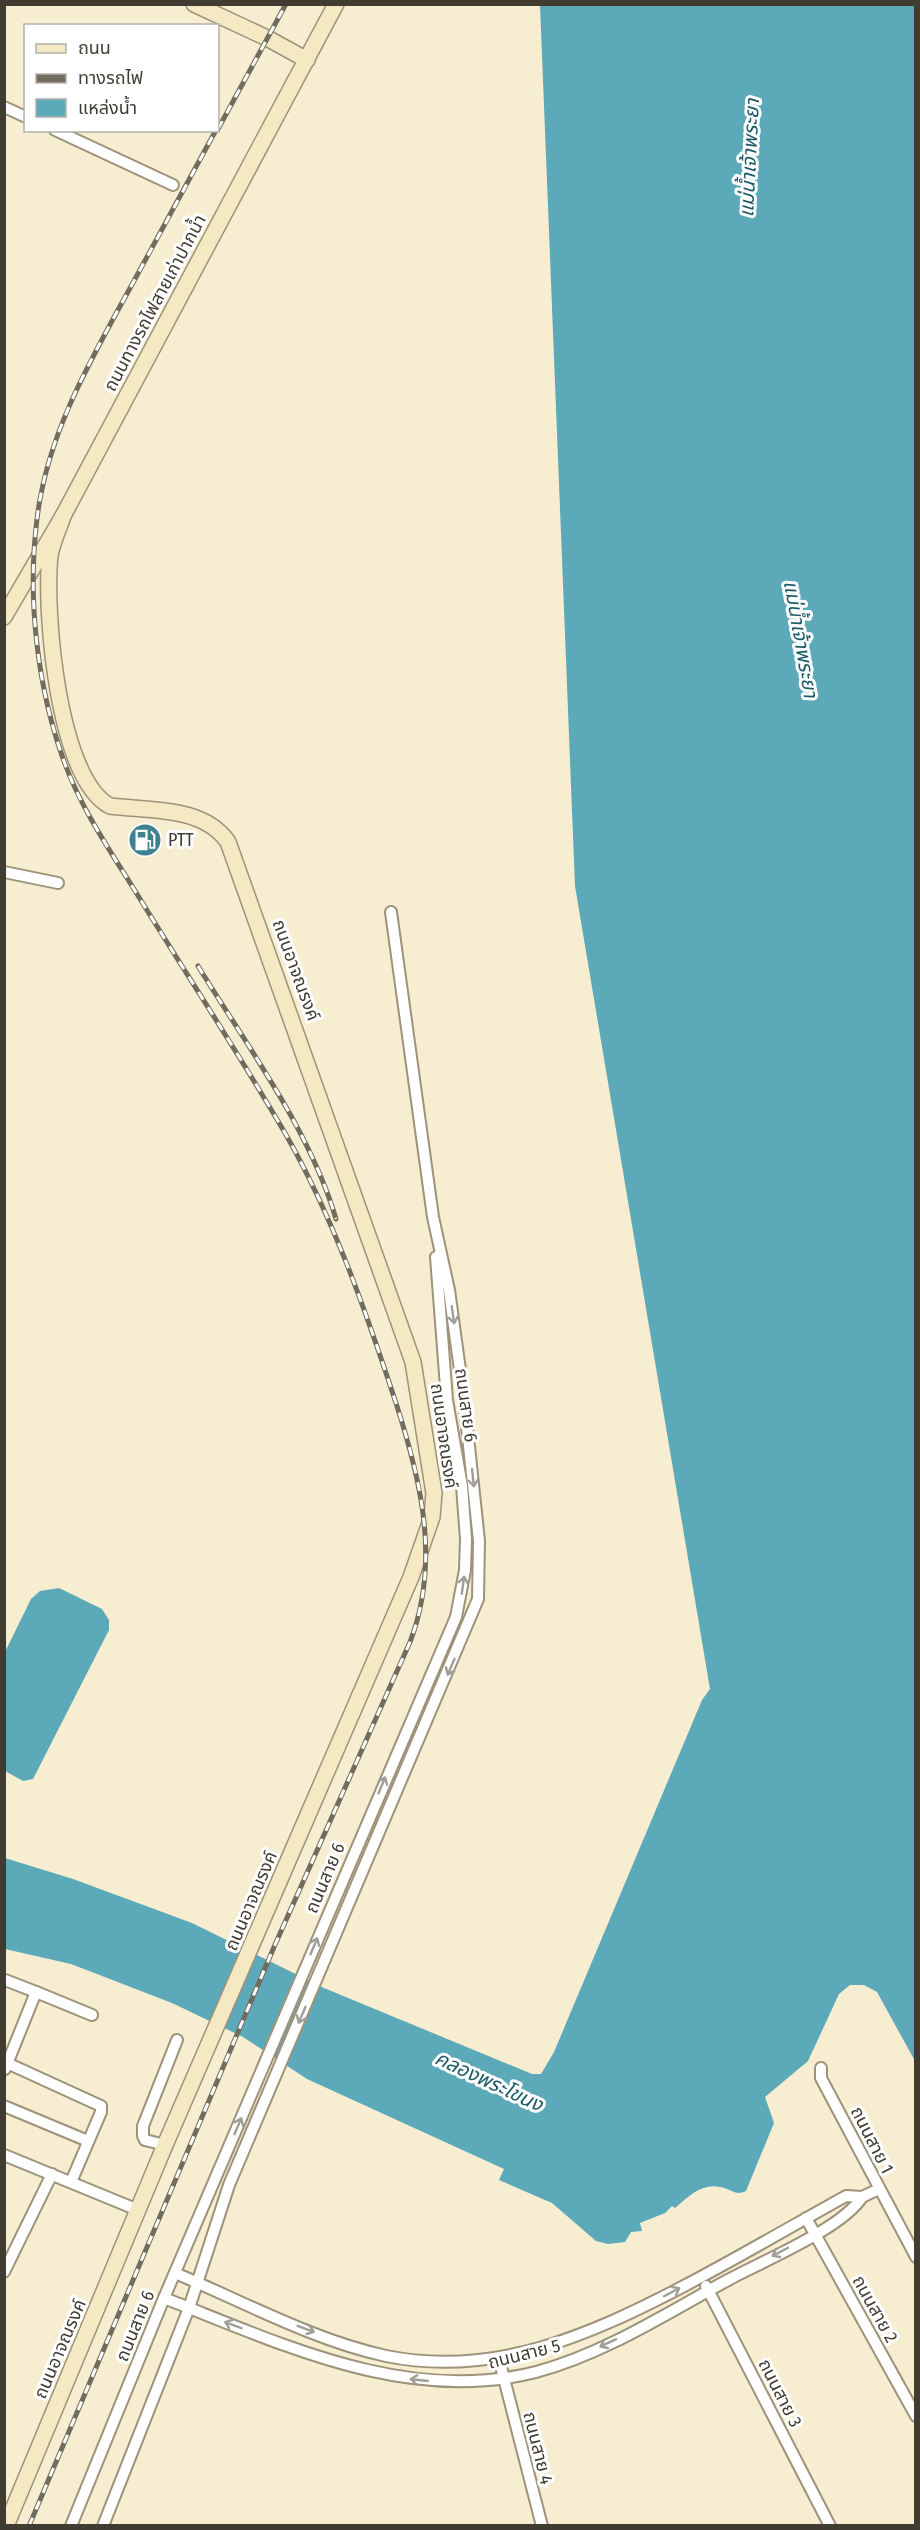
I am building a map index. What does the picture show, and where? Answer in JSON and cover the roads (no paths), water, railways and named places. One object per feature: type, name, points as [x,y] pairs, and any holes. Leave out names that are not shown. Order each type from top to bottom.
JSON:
[{"type":"street","points":[[194,4],[267,38],[307,60]]},
{"type":"street","name":"ถนนทางรถไฟสายเก่าปากน้ำ","points":[[4,617],[63,516],[336,4]]},
{"type":"street","points":[[4,107],[24,116]]},
{"type":"street","points":[[59,132],[173,184]]},
{"type":"street","name":"ถนนอาจณรงค์","points":[[6,2526],[165,2145],[411,1577],[432,1517],[432,1476],[413,1362],[228,842],[212,825],[192,816],[110,806],[100,801],[86,783],[75,758],[62,706],[51,643],[50,562],[63,516]]},
{"type":"street","points":[[4,872],[58,883]]},
{"type":"street","name":"ถนนสาย 6","points":[[71,2526],[175,2272],[456,1617],[465,1570],[466,1539],[462,1486],[447,1400],[433,1217],[391,912]]},
{"type":"street","name":"ถนนสาย 6","points":[[103,2526],[189,2308],[229,2185],[477,1599],[479,1541],[464,1399],[449,1290],[433,1217]]},
{"type":"street","points":[[5,1980],[92,2015]]},
{"type":"street","points":[[36,1992],[6,2066],[101,2106],[71,2182]]},
{"type":"street","points":[[165,2145],[145,2140],[143,2126],[177,2040]]},
{"type":"street","name":"ถนนสาย 1","points":[[821,2068],[821,2078],[915,2257]]},
{"type":"street","points":[[4,2106],[88,2141]]},
{"type":"street","points":[[4,2155],[138,2210]]},
{"type":"street","points":[[4,2272],[52,2174]]},
{"type":"street","name":"ถนนสาย 5","points":[[175,2272],[284,2321],[385,2355],[412,2360],[462,2362],[499,2359],[565,2342],[625,2317],[846,2196],[862,2197],[879,2189]]},
{"type":"street","name":"ถนนสาย 5","points":[[164,2298],[328,2359],[379,2374],[446,2382],[504,2378],[564,2363],[645,2326],[815,2234],[854,2210],[862,2197]]},
{"type":"street","name":"ถนนสาย 2","points":[[806,2218],[915,2416]]},
{"type":"street","name":"ถนนสาย 3","points":[[700,2277],[709,2290],[830,2526]]},
{"type":"street","name":"ถนนสาย 4","points":[[499,2359],[542,2526]]},
{"type":"water","points":[[540,5],[915,5],[915,2061],[877,1992],[864,1985],[850,1985],[839,1994],[808,2061],[765,2097],[774,2123],[746,2191],[738,2193],[719,2187],[705,2187],[693,2193],[675,2208],[672,2206],[665,2213],[640,2223],[642,2231],[631,2232],[625,2242],[608,2244],[596,2241],[552,2203],[499,2180],[504,2169],[307,2079],[243,2037],[172,2003],[71,1964],[5,1949],[5,1858],[73,1879],[192,1923],[324,1988],[532,2074],[541,2074],[554,2052],[702,1700],[710,1689],[575,886]]},
{"type":"water","points":[[59,1588],[102,1609],[109,1620],[109,1630],[33,1779],[23,1781],[5,1771],[5,1652],[31,1599],[40,1591]]},
{"type":"railway","points":[[219,127],[286,4]]},
{"type":"railway","points":[[29,2526],[274,1947],[410,1642],[419,1612],[424,1581],[426,1551],[424,1521],[413,1460],[372,1332],[333,1230],[285,1133],[88,814],[72,781],[55,735],[41,674],[34,611],[34,549],[42,488],[50,458],[85,372],[215,132]]},
{"type":"railway","points":[[198,966],[294,1121],[325,1186],[336,1219]]},
{"type":"place","name":"PTT","points":[[145,840]]},
{"type":"water label","name":"แม่น้ำเจ้าพระยา","points":[[749,158]]},
{"type":"water label","name":"แม่น้ำเจ้าพระยา","points":[[801,639]]},
{"type":"water label","name":"คลองพระโขนง","points":[[489,2081]]}]
